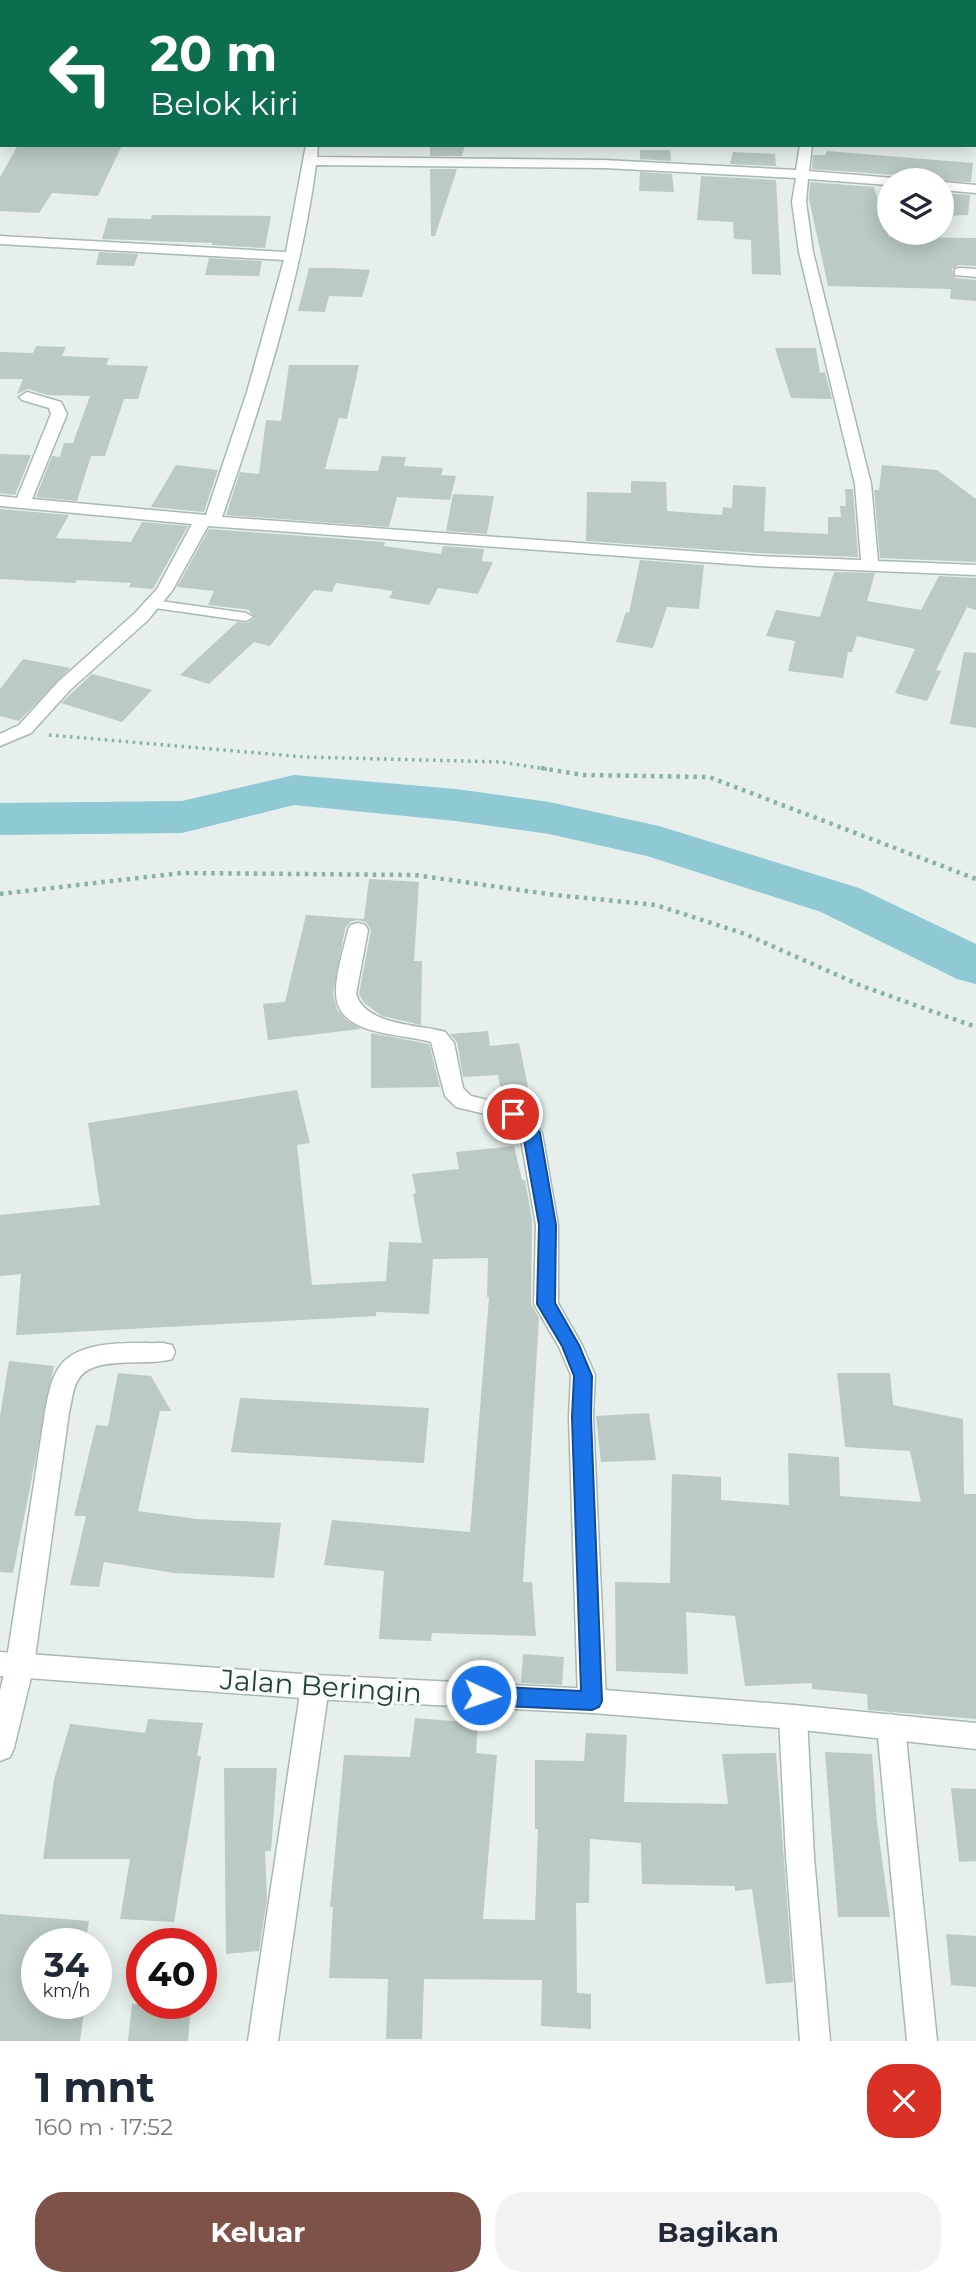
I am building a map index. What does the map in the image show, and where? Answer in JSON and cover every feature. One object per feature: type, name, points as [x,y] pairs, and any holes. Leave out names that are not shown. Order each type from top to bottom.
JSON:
[{"type":"street","points":[[0,741],[20,732],[64,686],[153,604],[164,591],[207,521],[234,462],[293,256],[303,213],[312,147]]},
{"type":"street","points":[[806,147],[799,202],[806,251],[863,484],[870,565]]},
{"type":"street","points":[[310,161],[604,164],[877,180]]},
{"type":"street","points":[[954,187],[976,190]]},
{"type":"street","points":[[0,240],[293,256]]},
{"type":"street","points":[[960,272],[976,273]]},
{"type":"street","points":[[22,504],[60,414],[56,405],[27,397]]},
{"type":"street","points":[[0,501],[207,521],[758,561],[976,570]]},
{"type":"street","points":[[358,930],[346,994],[351,1011],[384,1026],[438,1037],[443,1043],[453,1091],[464,1101],[513,1114],[523,1120],[531,1133],[547,1225],[546,1304],[570,1345],[583,1376],[581,1417],[592,1701]]},
{"type":"street","points":[[0,1748],[10,1665],[57,1412],[67,1375],[76,1364],[90,1357],[163,1352]]},
{"type":"street","name":"Jalan Beringin","points":[[10,1665],[315,1687],[592,1701],[793,1717],[976,1736]]},
{"type":"street","points":[[263,2041],[315,1687]]},
{"type":"street","points":[[793,1717],[800,1857],[815,2041]]},
{"type":"street","points":[[891,1727],[922,2041]]},
{"type":"lane","points":[[153,604],[246,617]]},
{"type":"path","points":[[20,732],[306,757],[501,762],[583,775],[709,777],[976,879]]},
{"type":"path","points":[[0,894],[181,873],[415,875],[555,895],[656,905],[745,934],[862,986],[976,1027]]},
{"type":"building","points":[[17,147],[121,147],[98,196],[52,193],[39,213],[0,211],[0,177]]},
{"type":"building","points":[[430,147],[464,147],[462,156],[430,156]]},
{"type":"building","points":[[640,150],[670,150],[671,161],[640,159]]},
{"type":"building","points":[[827,151],[973,163],[971,182],[954,182],[954,168],[877,168],[877,174],[812,169],[813,155],[825,155]]},
{"type":"building","points":[[733,152],[775,154],[776,166],[730,164]]},
{"type":"building","points":[[430,169],[457,169],[435,236],[431,236]]},
{"type":"building","points":[[640,172],[672,174],[674,192],[639,191]]},
{"type":"building","points":[[701,176],[776,180],[781,275],[752,274],[751,240],[734,239],[733,222],[697,220]]},
{"type":"building","points":[[810,182],[874,187],[877,197],[877,245],[954,245],[954,238],[976,238],[976,266],[959,265],[952,269],[955,278],[976,280],[976,301],[950,299],[951,289],[828,286],[809,199]]},
{"type":"building","points":[[954,194],[970,195],[968,215],[954,216]]},
{"type":"building","points":[[152,215],[271,216],[265,248],[102,239],[108,218],[151,219]]},
{"type":"building","points":[[99,252],[138,254],[134,266],[96,265]]},
{"type":"building","points":[[209,258],[262,261],[259,276],[205,275]]},
{"type":"building","points":[[309,268],[370,270],[362,297],[329,296],[325,312],[298,311]]},
{"type":"building","points":[[36,346],[66,347],[62,356],[109,358],[106,365],[148,366],[138,399],[124,399],[105,456],[91,456],[77,501],[36,497],[52,456],[60,457],[64,443],[73,443],[90,396],[47,395],[28,389],[17,394],[23,379],[0,379],[0,352],[33,353]]},
{"type":"building","points":[[775,348],[816,348],[820,373],[825,372],[832,399],[791,398]]},
{"type":"building","points":[[289,365],[359,365],[347,419],[339,418],[325,469],[378,471],[382,456],[406,457],[404,466],[443,468],[441,475],[456,476],[450,500],[397,497],[389,527],[226,515],[240,472],[259,474],[266,420],[281,421]]},
{"type":"building","points":[[0,454],[31,455],[15,495],[0,493]]},
{"type":"building","points":[[176,465],[218,470],[204,512],[151,507]]},
{"type":"building","points":[[882,465],[937,470],[976,499],[976,562],[880,558],[874,490],[879,490]]},
{"type":"building","points":[[631,481],[666,482],[667,511],[722,515],[723,507],[732,508],[733,485],[766,487],[764,531],[828,534],[828,517],[841,517],[840,506],[846,506],[845,489],[853,489],[858,557],[586,541],[587,492],[631,493]]},
{"type":"building","points":[[453,494],[494,496],[487,534],[446,531]]},
{"type":"building","points":[[0,509],[69,515],[56,538],[131,542],[142,522],[188,526],[153,589],[129,587],[131,583],[0,579]]},
{"type":"building","points":[[209,529],[385,542],[384,546],[441,554],[443,546],[484,549],[482,561],[493,562],[478,594],[438,588],[429,605],[389,598],[393,591],[336,583],[332,592],[314,590],[270,646],[254,642],[209,684],[180,675],[237,622],[247,623],[255,618],[249,611],[251,610],[208,605],[214,591],[177,587]]},
{"type":"building","points":[[640,560],[704,565],[699,609],[667,607],[653,648],[616,642],[626,612],[629,613]]},
{"type":"building","points":[[834,572],[875,573],[867,601],[921,610],[939,576],[976,578],[976,610],[967,607],[936,670],[941,671],[927,701],[895,693],[915,649],[857,636],[852,652],[848,652],[843,678],[788,671],[795,641],[766,636],[776,610],[820,617]]},
{"type":"building","points":[[964,652],[976,653],[976,728],[950,724]]},
{"type":"building","points":[[23,659],[70,668],[19,721],[0,716],[0,689]]},
{"type":"building","points":[[92,674],[152,690],[122,722],[61,703]]},
{"type":"building","points":[[369,879],[419,882],[414,961],[422,961],[421,1025],[382,1016],[364,1003],[359,994],[371,930],[366,922],[357,920],[350,922],[345,929],[333,994],[337,1009],[346,1020],[361,1029],[268,1040],[263,1004],[285,1002],[306,915],[364,919]]},
{"type":"building","points":[[488,1031],[490,1046],[519,1043],[529,1092],[502,1095],[498,1075],[463,1077],[457,1042],[450,1034]]},
{"type":"building","points":[[371,1033],[429,1044],[440,1087],[371,1088]]},
{"type":"building","points":[[297,1090],[310,1143],[297,1145],[312,1285],[386,1281],[389,1242],[422,1243],[412,1174],[459,1169],[456,1152],[514,1146],[522,1180],[525,1180],[532,1220],[531,1304],[539,1318],[523,1582],[532,1582],[536,1636],[432,1633],[431,1641],[379,1639],[384,1571],[324,1565],[332,1520],[470,1532],[489,1297],[488,1258],[433,1259],[429,1314],[376,1312],[376,1316],[16,1335],[21,1274],[0,1276],[0,1215],[100,1205],[88,1123]]},
{"type":"building","points":[[9,1361],[54,1366],[13,1573],[0,1572],[0,1416]]},
{"type":"building","points":[[118,1373],[151,1376],[171,1411],[160,1411],[138,1511],[197,1519],[281,1523],[274,1578],[175,1573],[104,1562],[99,1587],[70,1585],[86,1516],[74,1516],[96,1425],[108,1426]]},
{"type":"building","points":[[837,1373],[890,1373],[893,1405],[963,1419],[964,1494],[976,1494],[976,1719],[868,1710],[867,1694],[812,1689],[812,1683],[745,1686],[735,1616],[686,1612],[688,1674],[616,1671],[615,1582],[670,1583],[672,1474],[721,1477],[721,1500],[789,1505],[788,1453],[839,1457],[840,1496],[921,1502],[910,1451],[845,1447]]},
{"type":"building","points":[[240,1398],[429,1408],[424,1463],[231,1452]]},
{"type":"building","points":[[649,1413],[656,1460],[601,1462],[596,1416]]},
{"type":"building","points":[[523,1654],[564,1657],[562,1685],[521,1683]]},
{"type":"building","points":[[415,1718],[478,1723],[476,1753],[497,1755],[483,1919],[535,1920],[538,1829],[535,1829],[535,1760],[584,1761],[586,1733],[627,1735],[624,1802],[728,1804],[722,1754],[776,1753],[793,1982],[766,1984],[752,1889],[735,1891],[735,1886],[642,1884],[641,1843],[590,1839],[589,1903],[576,1903],[577,1993],[591,1994],[591,2029],[541,2026],[542,1980],[424,1979],[422,2039],[386,2039],[388,1979],[329,1978],[333,1907],[330,1907],[344,1755],[410,1757]]},
{"type":"building","points":[[148,1719],[203,1723],[197,1756],[201,1756],[174,1922],[120,1919],[130,1859],[43,1859],[54,1780],[70,1724],[145,1733]]},
{"type":"building","points":[[825,1752],[872,1754],[877,1823],[890,1917],[838,1917]]},
{"type":"building","points":[[224,1768],[277,1768],[271,1851],[265,1851],[267,1899],[259,1951],[226,1954]]},
{"type":"building","points":[[951,1788],[976,1789],[976,1861],[959,1862]]},
{"type":"building","points":[[0,1914],[89,1921],[88,1928],[21,1928],[21,2019],[83,2019],[80,2041],[0,2041]]},
{"type":"building","points":[[946,1934],[976,1936],[976,1987],[951,1985]]},
{"type":"building","points":[[130,2019],[190,2019],[188,2041],[128,2041]]},
{"type":"waterway","points":[[0,819],[182,817],[294,790],[456,805],[549,818],[659,842],[840,900],[976,966]]},
{"type":"route","points":[[481,1695],[592,1701],[581,1417],[583,1376],[570,1345],[546,1304],[547,1225],[541,1180],[531,1133],[523,1120],[513,1114]]}]
